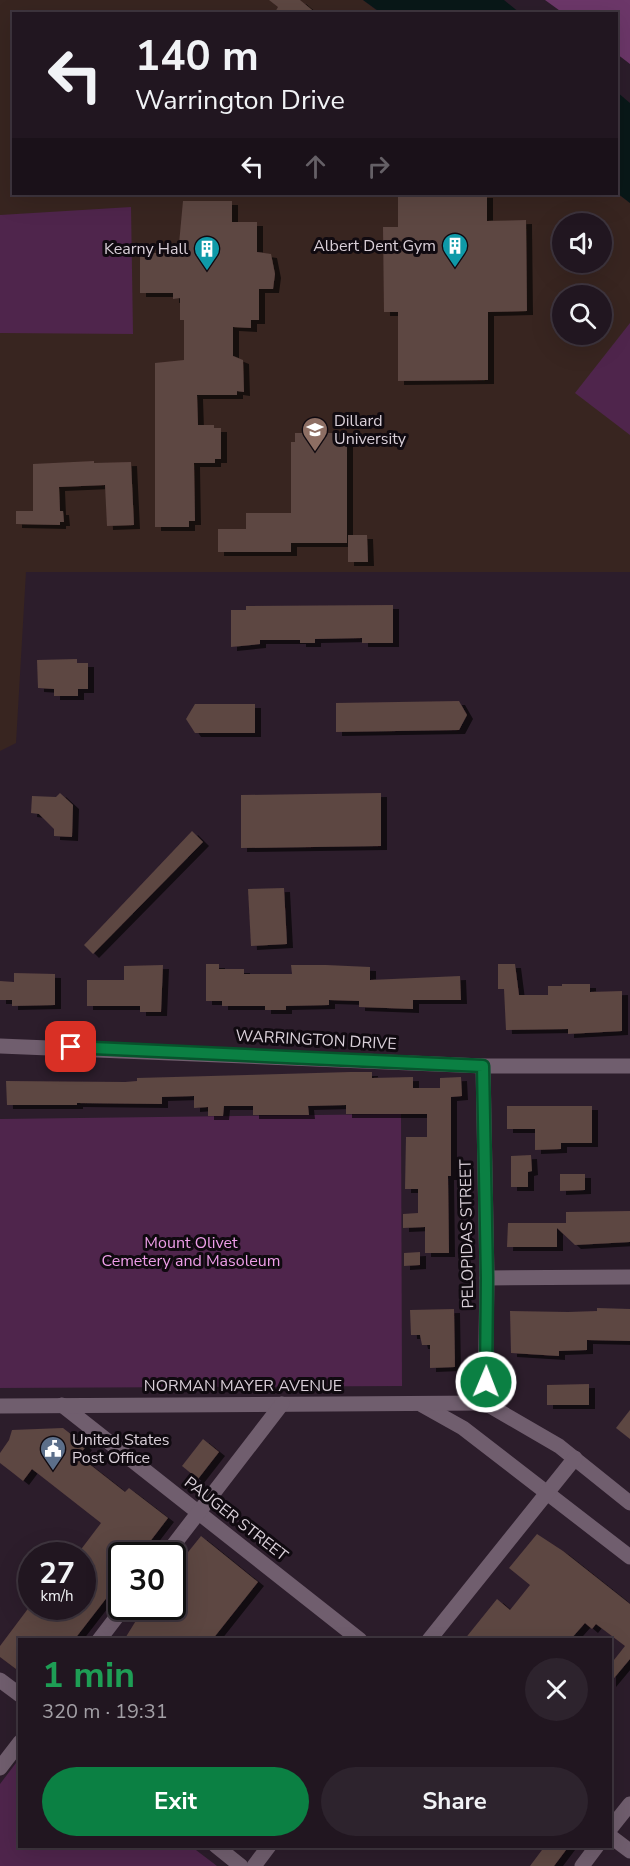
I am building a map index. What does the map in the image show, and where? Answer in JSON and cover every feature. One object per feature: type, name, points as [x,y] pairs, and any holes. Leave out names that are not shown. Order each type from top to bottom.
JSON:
[{"type":"street","name":"WARRINGTON DRIVE","points":[[0,1046],[483,1066],[630,1066]]},
{"type":"street","name":"PELOPIDAS STREET","points":[[483,1066],[487,1278],[485,1403]]},
{"type":"street","points":[[487,1278],[630,1277]]},
{"type":"street","points":[[485,1403],[542,1434],[630,1503]]},
{"type":"street","name":"NORMAN MAYER AVENUE","points":[[0,1407],[485,1403]]},
{"type":"street","points":[[176,1542],[282,1404]]},
{"type":"street","name":"PAUGER STREET","points":[[62,1405],[357,1638]]},
{"type":"street","points":[[422,1405],[463,1428],[630,1557]]},
{"type":"street","points":[[431,1638],[575,1458]]},
{"type":"street","points":[[101,1638],[114,1620]]},
{"type":"street","points":[[0,1680],[18,1694]]},
{"type":"street","points":[[0,1768],[18,1745]]},
{"type":"street","points":[[612,1826],[630,1804]]},
{"type":"street","points":[[612,1838],[630,1851]]},
{"type":"street","points":[[218,1848],[241,1866]]},
{"type":"street","points":[[254,1866],[268,1848]]},
{"type":"street","points":[[582,1866],[596,1848]]},
{"type":"shaded area","name":"Dillard University","points":[[0,0],[363,0],[379,12],[12,12],[12,195],[618,194],[630,203],[630,572],[26,572],[16,743],[0,751]]},
{"type":"shaded area","points":[[363,0],[504,0],[519,12],[380,12]]},
{"type":"shaded area","points":[[545,0],[630,0],[630,64],[618,55],[618,12],[562,12]]},
{"type":"shaded area","points":[[618,93],[630,103],[630,203],[618,194]]},
{"type":"green space","points":[[131,207],[133,334],[0,333],[0,215]]},
{"type":"green space","points":[[630,323],[630,435],[575,393]]},
{"type":"green space","name":"Mount Olivet Cemetery and Masoleum","points":[[401,1114],[402,1386],[0,1388],[0,1119]]},
{"type":"green space","points":[[18,1760],[18,1848],[193,1848],[217,1866],[0,1866],[0,1784]]},
{"type":"building","points":[[269,0],[300,0],[315,12],[275,12],[278,7]]},
{"type":"building","name":"Albert Dent Gym","points":[[398,195],[487,195],[487,221],[526,220],[527,311],[488,312],[488,380],[398,381],[398,312],[384,312],[383,227],[398,227]]},
{"type":"building","points":[[183,201],[232,201],[232,222],[257,222],[257,252],[271,254],[275,274],[273,289],[259,289],[259,320],[251,320],[251,328],[233,327],[233,356],[243,360],[244,392],[237,391],[237,395],[197,395],[198,425],[214,425],[214,428],[221,428],[221,459],[215,459],[215,463],[194,463],[195,521],[189,521],[189,527],[155,527],[155,363],[184,360],[184,320],[180,320],[180,298],[173,299],[173,293],[140,293],[140,253],[171,253],[171,244],[179,244]]},
{"type":"building","points":[[295,433],[342,433],[342,441],[347,441],[347,543],[291,543],[291,552],[218,552],[218,529],[246,529],[246,513],[291,513],[291,442],[295,442]]},
{"type":"building","points":[[94,461],[94,463],[131,462],[134,525],[107,526],[105,485],[59,487],[60,511],[63,511],[64,522],[60,522],[60,525],[16,524],[16,511],[33,511],[33,464]]},
{"type":"building","points":[[348,535],[367,535],[368,562],[348,562]]},
{"type":"building","points":[[393,605],[393,643],[362,643],[362,638],[315,639],[315,643],[300,643],[300,640],[260,640],[260,644],[231,647],[231,610],[246,610],[246,606]]},
{"type":"building","points":[[77,659],[77,663],[88,663],[88,689],[78,689],[78,696],[54,696],[54,689],[38,688],[37,660]]},
{"type":"building","points":[[459,701],[467,715],[459,730],[336,732],[336,703]]},
{"type":"building","points":[[195,704],[255,704],[255,733],[195,733],[186,719]]},
{"type":"building","points":[[60,793],[73,805],[72,837],[54,836],[54,829],[39,814],[31,813],[32,796],[56,797]]},
{"type":"building","points":[[381,793],[381,846],[241,848],[241,795]]},
{"type":"building","points":[[192,831],[203,842],[93,954],[84,945]]},
{"type":"building","points":[[284,888],[287,944],[251,946],[248,889]]},
{"type":"building","points":[[206,964],[219,964],[219,969],[244,969],[244,974],[292,974],[291,965],[370,967],[370,980],[460,976],[461,1000],[413,1000],[413,1009],[359,1007],[359,1001],[329,1000],[329,1005],[286,1006],[286,1010],[265,1010],[265,1006],[222,1006],[222,1001],[206,1001]]},
{"type":"building","points":[[498,964],[515,964],[519,995],[548,995],[548,986],[562,986],[562,984],[590,984],[590,992],[622,991],[622,1031],[568,1034],[568,1029],[506,1030],[504,989],[498,989]]},
{"type":"building","points":[[163,965],[161,1012],[140,1012],[140,1006],[87,1006],[87,980],[124,980],[124,966]]},
{"type":"building","points":[[14,973],[55,974],[55,1005],[12,1006],[12,1000],[0,1000],[0,981],[14,982]]},
{"type":"building","points":[[372,1072],[372,1078],[413,1077],[413,1088],[440,1088],[440,1078],[461,1077],[462,1096],[451,1097],[451,1176],[448,1176],[449,1253],[425,1253],[425,1227],[403,1228],[403,1214],[418,1213],[418,1189],[405,1189],[406,1137],[427,1137],[427,1114],[346,1114],[346,1105],[308,1106],[309,1115],[253,1115],[253,1106],[224,1106],[223,1116],[208,1116],[208,1107],[194,1108],[194,1096],[162,1097],[162,1104],[7,1105],[6,1081],[125,1082],[137,1081],[137,1078]]},
{"type":"building","points":[[507,1106],[592,1106],[592,1143],[561,1143],[561,1149],[535,1150],[535,1129],[507,1129]]},
{"type":"building","points":[[531,1155],[532,1171],[528,1172],[528,1187],[511,1187],[511,1156]]},
{"type":"building","points":[[560,1174],[585,1174],[585,1190],[560,1191]]},
{"type":"building","points":[[630,1211],[630,1242],[575,1245],[557,1228],[557,1247],[507,1247],[508,1223],[566,1223],[566,1212]]},
{"type":"building","points":[[420,1252],[420,1265],[404,1266],[404,1253]]},
{"type":"building","points":[[597,1308],[630,1309],[630,1341],[587,1340],[587,1350],[559,1351],[559,1356],[511,1353],[510,1311],[597,1311]]},
{"type":"building","points":[[454,1309],[455,1367],[430,1368],[430,1345],[422,1345],[420,1335],[411,1335],[410,1310]]},
{"type":"building","points":[[589,1384],[589,1405],[547,1405],[547,1385]]},
{"type":"building","points":[[630,1410],[630,1439],[616,1428]]},
{"type":"building","points":[[63,1428],[86,1446],[79,1456],[125,1492],[129,1488],[168,1518],[150,1542],[108,1542],[108,1596],[96,1612],[96,1542],[87,1542],[101,1523],[32,1469],[23,1481],[0,1463],[0,1453],[9,1440],[12,1430]]},
{"type":"building","points":[[203,1439],[219,1452],[198,1479],[182,1466]]},
{"type":"building","points":[[537,1534],[563,1551],[630,1604],[630,1659],[612,1681],[612,1662],[625,1646],[596,1624],[592,1629],[585,1623],[572,1638],[466,1638],[497,1599],[510,1610],[530,1585],[509,1568]]},
{"type":"building","points":[[201,1536],[258,1582],[214,1638],[125,1638],[136,1620],[186,1620],[186,1555]]},
{"type":"building","points":[[20,1620],[89,1620],[76,1638],[18,1638],[18,1670],[0,1657],[0,1646]]},
{"type":"building","points":[[544,1848],[568,1848],[554,1866],[530,1866]]},
{"type":"place","name":"Albert Dent Gym","points":[[455,269]]},
{"type":"place","name":"Kearny Hall","points":[[207,272]]},
{"type":"place","name":"Dillard University","points":[[315,453]]},
{"type":"place","name":"United States Post Office","points":[[53,1472]]},
{"type":"route","points":[[71,1047],[483,1066],[487,1278],[486,1382]]}]
